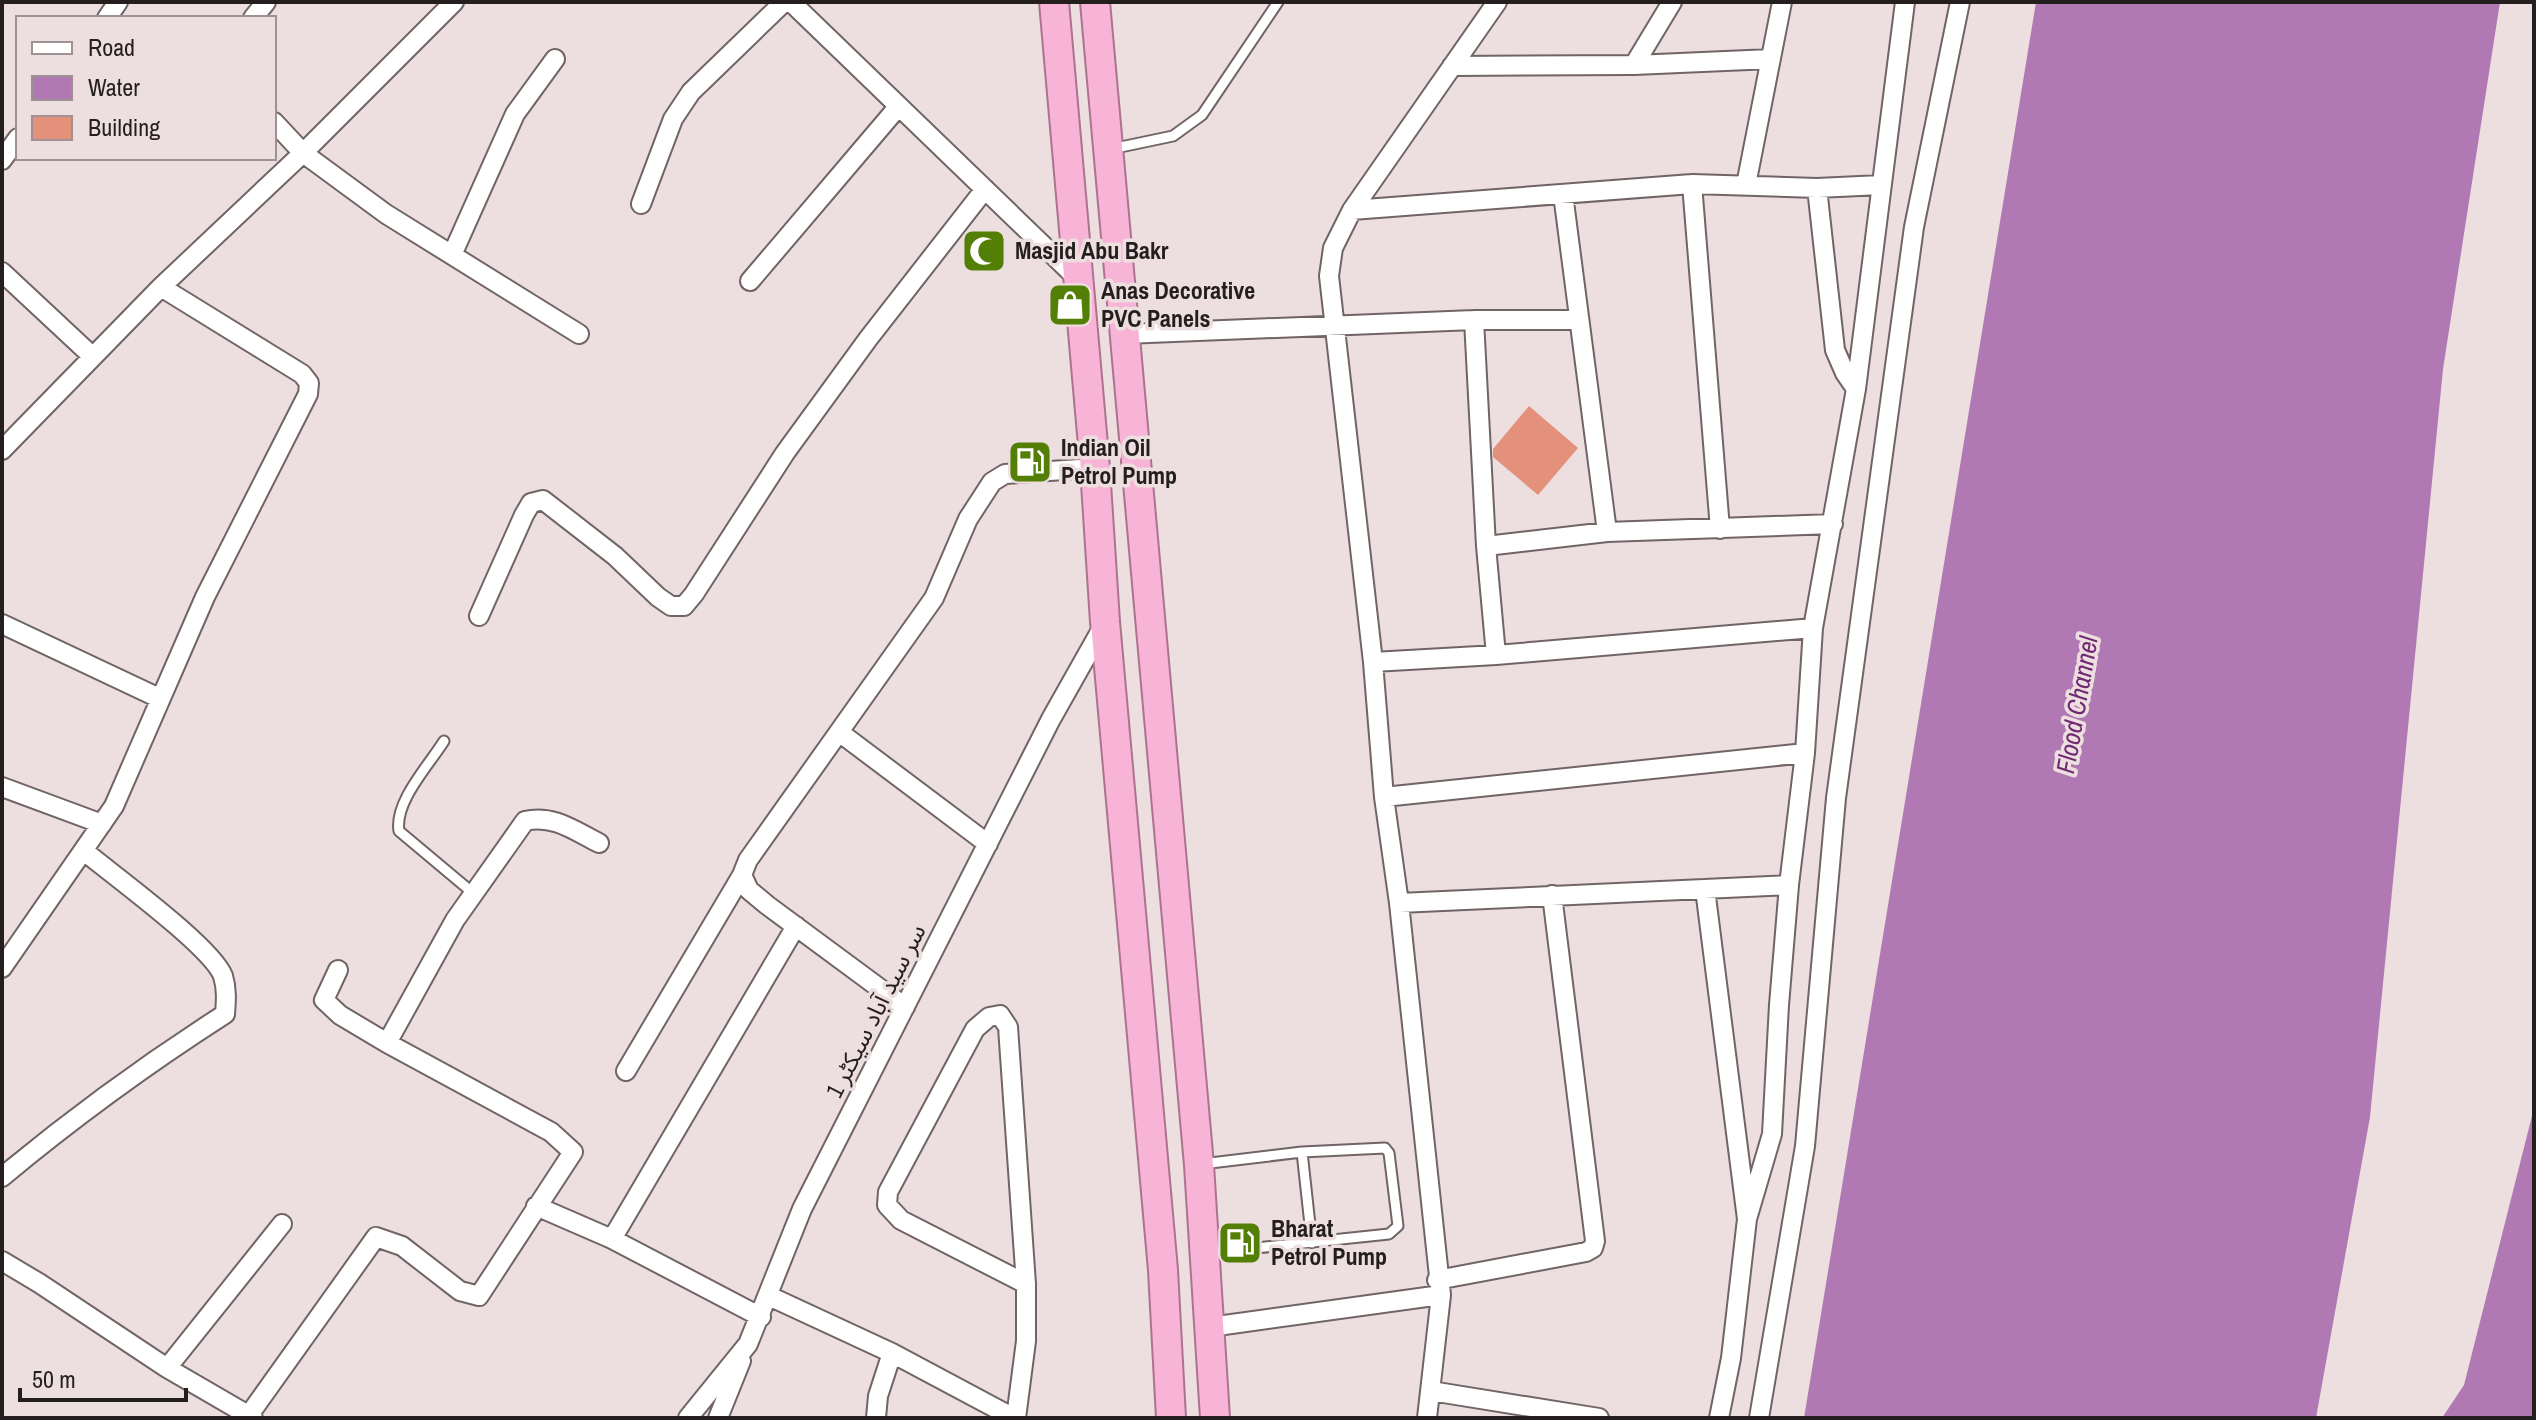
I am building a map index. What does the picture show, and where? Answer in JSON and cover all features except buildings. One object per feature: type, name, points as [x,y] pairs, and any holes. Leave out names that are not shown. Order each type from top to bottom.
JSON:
[{"type":"highway","points":[[1054,2],[1161,1254],[1169,1411]]},
{"type":"highway","points":[[1095,2],[1199,1165],[1216,1411]]},
{"type":"street","points":[[2,450],[161,287],[303,153],[454,2]]},
{"type":"street","points":[[641,204],[673,119],[691,92],[784,2]]},
{"type":"street","points":[[791,2],[1079,280]]},
{"type":"street","points":[[1427,1418],[1439,1288],[1329,276],[1333,248],[1352,210],[1497,2]]},
{"type":"street","points":[[1634,65],[1672,2]]},
{"type":"street","points":[[1746,185],[1782,2]]},
{"type":"street","points":[[1719,1418],[1731,1358],[1747,1219],[1772,1134],[1779,1005],[1805,753],[1813,628],[1856,389],[1905,2]]},
{"type":"street","points":[[1759,1418],[1805,1146],[1836,798],[1914,227],[1960,2]]},
{"type":"street","points":[[452,255],[515,114],[555,59]]},
{"type":"street","points":[[1452,66],[1634,65],[1771,59]]},
{"type":"street","points":[[750,281],[898,107]]},
{"type":"street","points":[[276,124],[303,153],[386,214],[579,334]]},
{"type":"street","points":[[2,160],[16,141]]},
{"type":"street","points":[[1352,210],[1692,184],[1817,188],[1881,185]]},
{"type":"street","points":[[1692,184],[1720,529]]},
{"type":"street","points":[[1817,188],[1835,350],[1856,389]]},
{"type":"street","points":[[479,616],[524,515],[531,503],[543,500],[615,556],[658,597],[671,606],[684,606],[785,453],[868,339],[985,189]]},
{"type":"street","points":[[1563,194],[1607,532]]},
{"type":"street","points":[[2,272],[92,356]]},
{"type":"street","points":[[2,968],[114,806],[205,597],[308,394],[309,383],[302,374],[161,287]]},
{"type":"street","points":[[1125,334],[1474,320],[1579,320]]},
{"type":"street","points":[[1474,320],[1486,546],[1496,655]]},
{"type":"street","points":[[626,1071],[748,860],[934,598],[968,519],[992,482],[1005,474],[1095,468]]},
{"type":"street","points":[[1486,546],[1607,532],[1833,524]]},
{"type":"street","name":"سر سید آباد سیکٹر 1","points":[[688,1418],[748,1344],[802,1209],[1051,719],[1105,622]]},
{"type":"street","points":[[2,624],[159,698]]},
{"type":"street","points":[[1373,662],[1496,655],[1813,628]]},
{"type":"street","points":[[839,732],[988,844]]},
{"type":"street","points":[[1384,797],[1805,753]]},
{"type":"street","points":[[2,787],[102,824]]},
{"type":"street","points":[[387,1043],[455,920],[525,821],[550,819],[599,843]]},
{"type":"street","points":[[2,1177],[62,1127],[170,1049],[225,1014],[226,992],[222,973],[195,942],[84,851]]},
{"type":"street","points":[[742,875],[749,890],[905,1007]]},
{"type":"street","points":[[1399,903],[1789,885]]},
{"type":"street","points":[[1705,889],[1747,1219]]},
{"type":"street","points":[[1210,1327],[1439,1288],[1593,1248],[1595,1241],[1552,895]]},
{"type":"street","points":[[612,1239],[796,926]]},
{"type":"street","points":[[2,1261],[167,1368],[251,1417],[376,1237],[402,1246],[460,1291],[479,1296],[573,1152],[551,1132],[340,1015],[324,1000],[338,970]]},
{"type":"street","points":[[769,1296],[892,1353],[1015,1418],[1026,1341],[1026,1284],[1008,1027],[1000,1015],[989,1017],[975,1029],[888,1192],[887,1205],[901,1220],[1026,1284]]},
{"type":"street","points":[[536,1206],[612,1239],[761,1317]]},
{"type":"street","points":[[167,1368],[282,1224]]},
{"type":"street","points":[[718,1418],[748,1344]]},
{"type":"street","points":[[866,1418],[878,1396],[892,1353]]},
{"type":"street","points":[[1431,1391],[1599,1418]]},
{"type":"street","points":[[876,1418],[878,1396]]},
{"type":"lane","points":[[1108,150],[1173,136],[1202,115],[1278,2]]},
{"type":"lane","points":[[444,741],[401,806],[397,820],[399,831],[473,893]]},
{"type":"lane","points":[[1199,1165],[1302,1152],[1385,1148],[1389,1153],[1398,1226],[1389,1234],[1205,1254]]},
{"type":"lane","points":[[1302,1152],[1312,1243]]},
{"type":"water","name":"Flood Channel","points":[[2036,2],[2500,2],[2443,369],[2370,1117],[2316,1418],[1804,1418]]},
{"type":"water","points":[[2534,1108],[2534,1418],[2442,1418],[2464,1385]]},
{"type":"place","name":"Masjid Abu Bakr","points":[[984,251]]},
{"type":"place","name":"Anas Decorative PVC Panels","points":[[1070,305]]},
{"type":"place","name":"Indian Oil Petrol Pump","points":[[1030,462]]},
{"type":"place","name":"Bharat Petrol Pump","points":[[1240,1243]]}]
